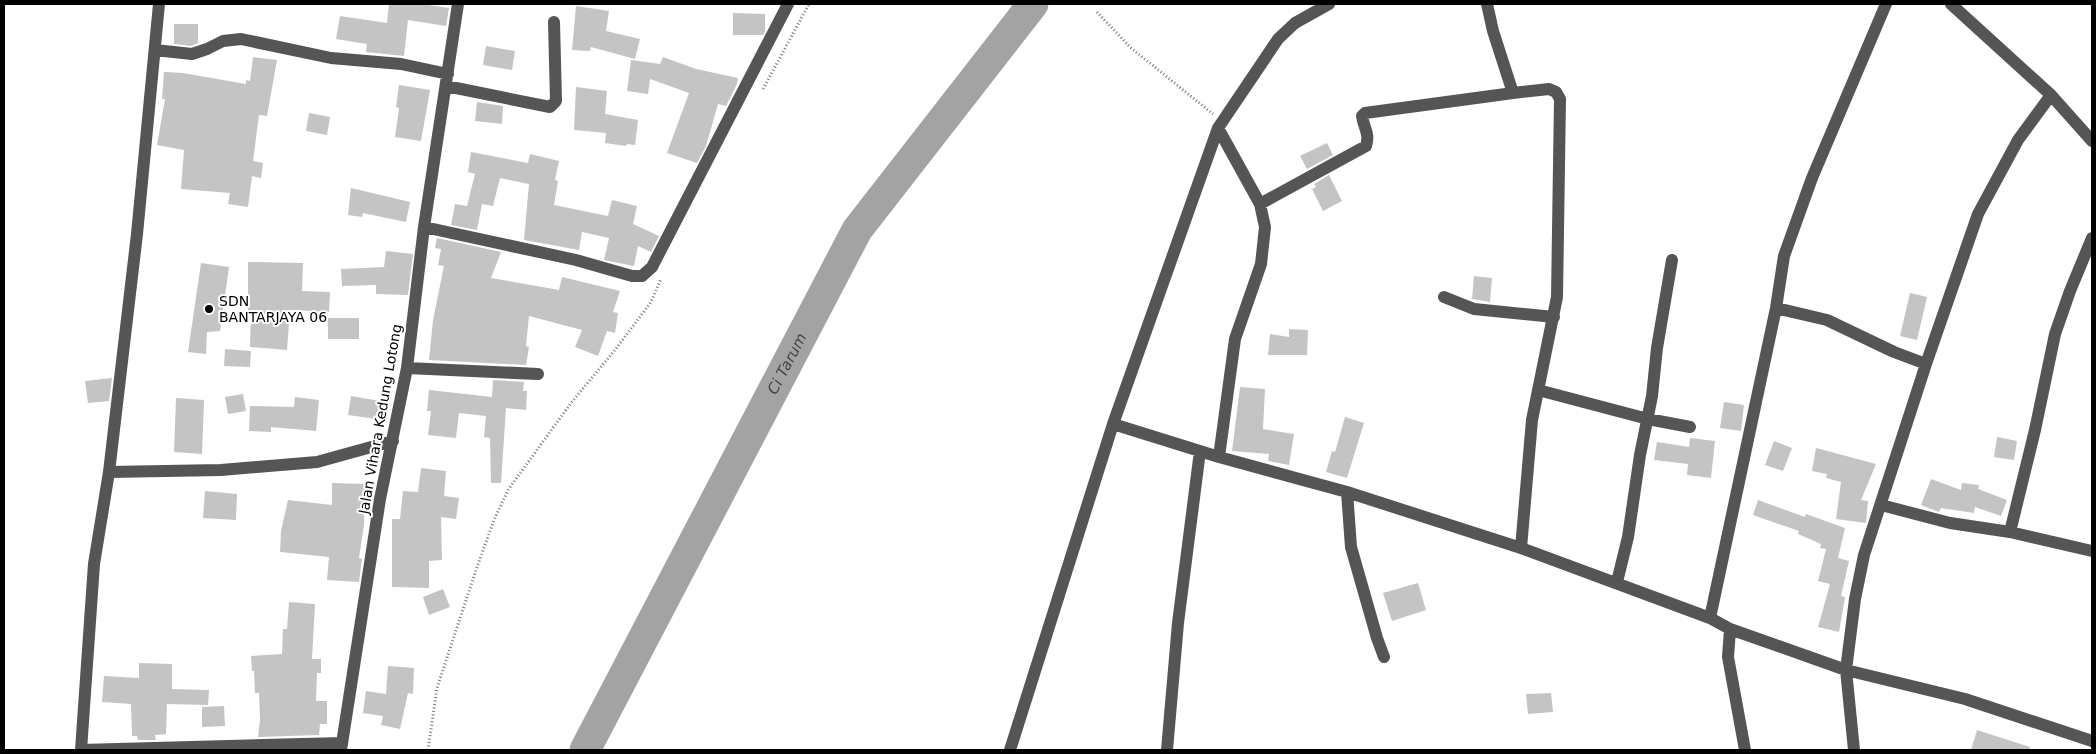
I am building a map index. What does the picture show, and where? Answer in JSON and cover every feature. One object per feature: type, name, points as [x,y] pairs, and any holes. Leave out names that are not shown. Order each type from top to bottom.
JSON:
[{"type":"street","points":[[159,4],[137,234],[109,472],[94,564],[81,750],[342,747]]},
{"type":"street","name":"Jalan Vihara Kedung Lotong","points":[[342,747],[380,499],[407,368],[424,227],[458,4]]},
{"type":"street","points":[[424,227],[576,260],[632,276],[642,276],[652,267],[788,4]]},
{"type":"street","points":[[1010,750],[1113,424],[1220,125],[1278,39],[1295,23],[1329,4]]},
{"type":"street","points":[[1488,4],[1493,31],[1513,93]]},
{"type":"street","points":[[1710,618],[1776,308],[1784,256],[1812,178],[1886,4]]},
{"type":"street","points":[[1950,4],[2051,95],[2092,142]]},
{"type":"street","points":[[155,50],[192,54],[223,41],[240,39],[331,58],[401,64],[447,80],[550,106],[556,101],[554,22]]},
{"type":"street","points":[[1260,204],[1366,146],[1369,137],[1362,116],[1365,113],[1549,89],[1556,92],[1560,99],[1557,297],[1532,420],[1521,548]]},
{"type":"street","points":[[1854,750],[1846,670],[1854,599],[1864,555],[1926,364],[1978,214],[2018,140],[2051,95]]},
{"type":"street","points":[[1219,457],[1235,339],[1261,264],[1265,227],[1260,204],[1220,125]]},
{"type":"street","points":[[2010,532],[2035,430],[2055,334],[2092,238]]},
{"type":"street","points":[[1617,582],[1628,537],[1672,260]]},
{"type":"street","points":[[1444,297],[1474,309],[1554,317]]},
{"type":"street","points":[[1776,308],[1827,320],[1894,352],[1926,364]]},
{"type":"street","points":[[407,368],[538,374]]},
{"type":"street","points":[[1538,390],[1648,419],[1690,427]]},
{"type":"street","points":[[1113,424],[1219,457],[1347,492],[1521,548],[1617,582],[1710,618],[1730,628],[1846,670],[1964,699],[2092,741]]},
{"type":"street","points":[[109,472],[221,470],[317,462],[393,441]]},
{"type":"street","points":[[1166,750],[1178,623],[1200,451]]},
{"type":"street","points":[[1347,492],[1351,547],[1384,657]]},
{"type":"street","points":[[1881,505],[1950,522],[2010,532],[2092,551]]},
{"type":"street","points":[[1730,628],[1728,657],[1745,750]]},
{"type":"path","points":[[761,93],[809,4]]},
{"type":"path","points":[[1097,12],[1131,48],[1220,125]]},
{"type":"path","points":[[428,750],[438,688],[477,567],[494,520],[508,490],[571,403],[616,350],[651,302],[662,278]]},
{"type":"building","points":[[389,4],[422,4],[449,8],[446,26],[408,20],[404,56],[366,52],[367,44],[336,39],[340,16],[387,23]]},
{"type":"building","points":[[576,6],[609,11],[606,31],[640,39],[635,59],[591,47],[590,51],[572,50]]},
{"type":"building","points":[[733,13],[765,14],[765,31],[763,35],[733,35]]},
{"type":"building","points":[[174,24],[198,24],[198,43],[191,46],[174,44]]},
{"type":"building","points":[[486,46],[515,51],[512,70],[483,65]]},
{"type":"building","points":[[253,57],[277,60],[267,116],[259,115],[253,161],[263,163],[261,178],[252,176],[248,207],[228,204],[230,193],[181,189],[184,150],[157,145],[165,99],[162,99],[164,72],[183,73],[246,84],[246,80],[250,81]]},
{"type":"building","points":[[663,57],[696,69],[738,78],[726,106],[718,104],[706,146],[697,163],[667,153],[689,93],[650,79],[648,94],[627,91],[631,60],[660,64]]},
{"type":"building","points":[[399,85],[430,90],[421,141],[395,137],[399,108],[396,107]]},
{"type":"building","points":[[576,87],[607,91],[605,114],[638,120],[635,145],[627,144],[626,146],[605,143],[606,133],[574,130]]},
{"type":"building","points":[[477,102],[503,106],[502,124],[475,121]]},
{"type":"building","points":[[309,113],[330,117],[327,135],[306,131]]},
{"type":"building","points":[[1327,143],[1333,155],[1307,169],[1300,156]]},
{"type":"building","points":[[471,152],[528,163],[530,154],[559,161],[555,180],[558,181],[554,205],[608,216],[612,200],[637,206],[633,224],[659,236],[651,252],[638,246],[634,266],[604,260],[609,238],[582,232],[579,250],[524,240],[529,184],[500,178],[493,206],[482,204],[477,230],[451,225],[455,204],[467,206],[475,174],[468,172]]},
{"type":"building","points":[[1329,175],[1342,201],[1323,211],[1312,189],[1316,187],[1314,184]]},
{"type":"building","points":[[351,188],[410,202],[406,222],[363,213],[362,217],[348,215]]},
{"type":"building","points":[[437,238],[501,252],[491,278],[559,290],[562,277],[620,291],[613,312],[618,313],[615,333],[607,331],[598,356],[575,347],[582,330],[529,316],[526,346],[529,347],[526,365],[429,360],[433,320],[444,266],[438,265],[441,249],[435,248]]},
{"type":"building","points":[[386,251],[413,254],[408,295],[376,294],[376,285],[342,286],[341,269],[384,267]]},
{"type":"building","points":[[248,262],[303,263],[302,291],[330,292],[329,312],[290,310],[287,350],[250,347],[251,311],[248,312]]},
{"type":"building","name":"SDN BANTARJAYA 06","points":[[201,263],[229,267],[220,331],[207,332],[206,354],[188,352]]},
{"type":"building","points":[[1474,276],[1492,278],[1490,302],[1472,299]]},
{"type":"building","points":[[1910,293],[1927,297],[1917,340],[1900,336]]},
{"type":"building","points":[[328,318],[359,318],[359,339],[328,339]]},
{"type":"building","points":[[1289,329],[1308,330],[1307,355],[1268,355],[1270,334],[1289,337]]},
{"type":"building","points":[[225,349],[251,351],[250,367],[224,366]]},
{"type":"building","points":[[112,378],[109,401],[88,403],[85,381]]},
{"type":"building","points":[[493,380],[524,382],[523,391],[527,391],[526,410],[506,408],[501,483],[491,483],[490,438],[484,437],[486,416],[459,413],[456,438],[428,435],[431,411],[427,411],[429,390],[492,397]]},
{"type":"building","points":[[1240,387],[1265,389],[1263,429],[1294,434],[1289,465],[1268,461],[1269,454],[1232,451]]},
{"type":"building","points":[[243,394],[246,411],[228,414],[225,397]]},
{"type":"building","points":[[351,396],[380,401],[377,419],[348,415]]},
{"type":"building","points":[[295,397],[319,400],[316,431],[271,427],[271,432],[249,431],[250,406],[294,407]]},
{"type":"building","points":[[176,398],[204,400],[202,454],[174,452]]},
{"type":"building","points":[[1724,402],[1744,405],[1741,431],[1720,428]]},
{"type":"building","points":[[1345,417],[1364,423],[1347,478],[1326,472],[1332,451],[1335,452]]},
{"type":"building","points":[[1997,437],[2017,441],[2014,460],[1994,457]]},
{"type":"building","points":[[1690,438],[1715,441],[1711,478],[1687,475],[1688,464],[1654,460],[1657,442],[1689,447]]},
{"type":"building","points":[[1774,441],[1792,448],[1783,471],[1765,465]]},
{"type":"building","points":[[1816,448],[1876,464],[1861,500],[1868,501],[1866,523],[1836,519],[1841,482],[1826,478],[1827,474],[1812,471]]},
{"type":"building","points":[[421,468],[446,471],[444,496],[459,498],[456,519],[441,517],[442,560],[429,561],[429,588],[392,587],[392,519],[400,519],[403,491],[418,492]]},
{"type":"building","points":[[1931,479],[1961,490],[1962,483],[1979,485],[1978,489],[2007,500],[2001,516],[1975,507],[1974,513],[1941,508],[1939,512],[1921,505]]},
{"type":"building","points":[[332,483],[365,484],[364,525],[359,558],[362,559],[359,582],[327,580],[329,557],[280,552],[281,531],[288,500],[332,505]]},
{"type":"building","points":[[205,491],[237,494],[236,520],[203,518]]},
{"type":"building","points":[[1758,500],[1805,517],[1806,514],[1845,528],[1838,558],[1849,561],[1841,596],[1845,597],[1839,632],[1818,627],[1830,584],[1818,581],[1826,549],[1820,548],[1821,544],[1798,534],[1799,531],[1753,515]]},
{"type":"building","points":[[1418,583],[1426,610],[1392,621],[1383,593]]},
{"type":"building","points":[[443,589],[450,607],[429,615],[423,597]]},
{"type":"building","points":[[289,602],[315,604],[312,659],[321,659],[321,673],[317,673],[316,701],[327,701],[327,724],[320,724],[319,735],[258,737],[260,720],[259,693],[255,693],[251,656],[282,654],[283,629],[287,629]]},
{"type":"building","points":[[139,663],[172,664],[172,689],[209,690],[208,705],[167,704],[166,734],[155,735],[156,740],[138,740],[137,736],[132,736],[131,704],[102,702],[104,676],[139,678]]},
{"type":"building","points":[[388,666],[414,668],[413,694],[408,693],[400,729],[381,725],[383,716],[363,713],[366,691],[386,694]]},
{"type":"building","points":[[1551,693],[1553,712],[1528,714],[1526,694]]},
{"type":"building","points":[[224,706],[225,726],[202,727],[202,707]]},
{"type":"building","points":[[1977,730],[2030,747],[2029,750],[1971,750]]},
{"type":"waterway","name":"Ci Tarum","points":[[585,750],[857,230],[1033,4]]},
{"type":"place","name":"SDN BANTARJAYA 06","points":[[209,309]]}]
